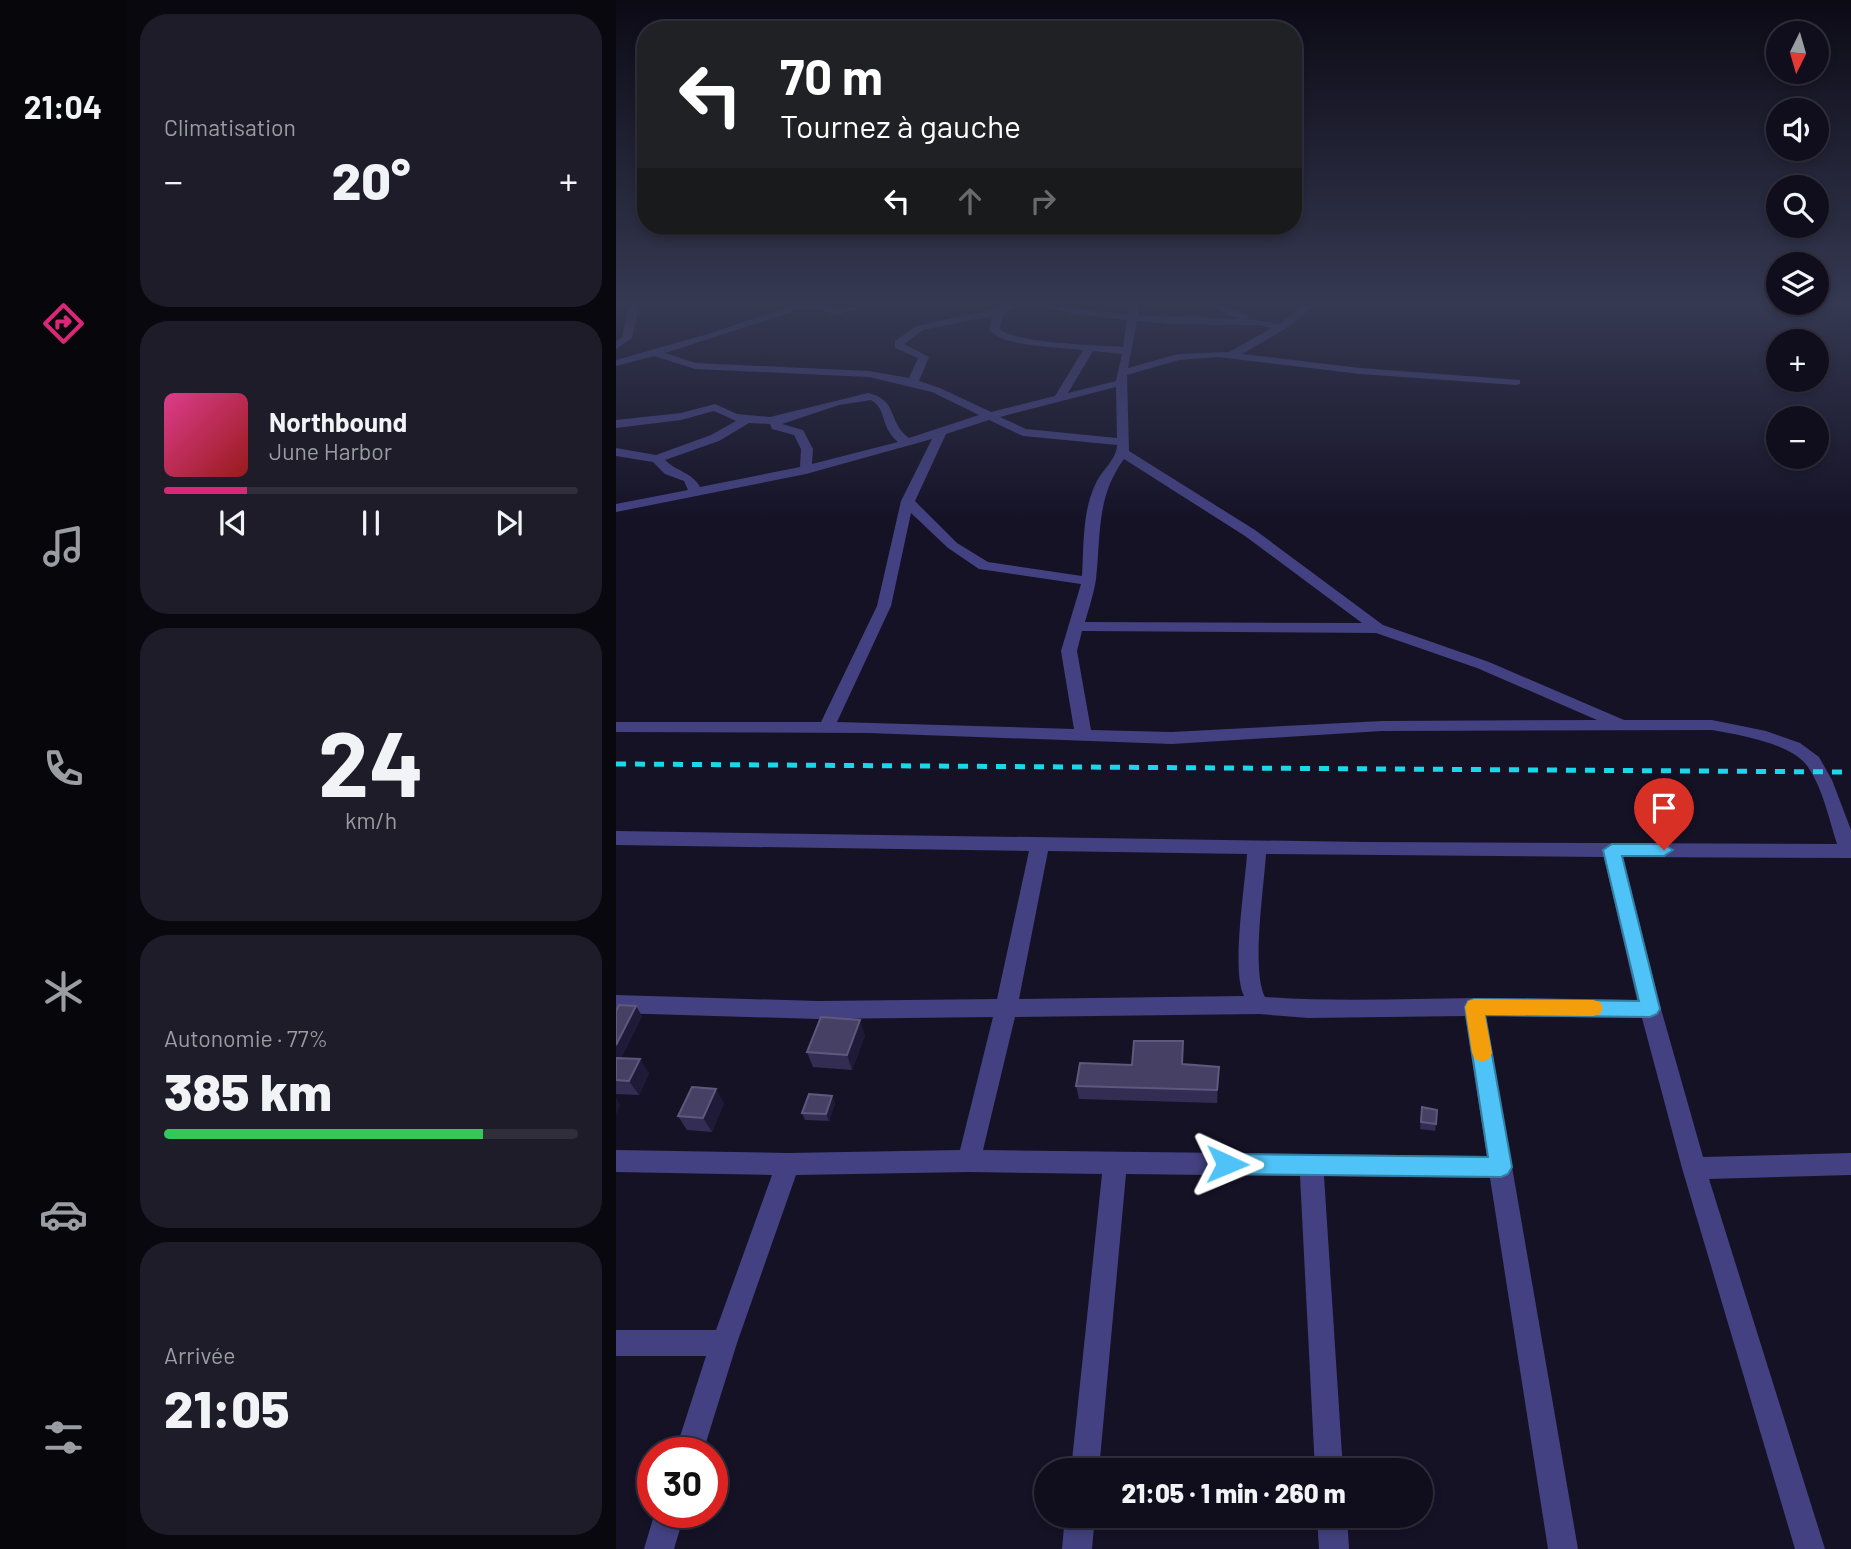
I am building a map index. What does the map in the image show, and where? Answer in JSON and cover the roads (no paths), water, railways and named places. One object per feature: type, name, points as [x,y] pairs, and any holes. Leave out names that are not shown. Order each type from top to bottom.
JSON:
[{"type":"street","points":[[887,377],[936,390],[1023,432],[1123,448],[1250,533],[1378,628],[1483,665],[1625,725]]},
{"type":"street","points":[[913,382],[915,377]]},
{"type":"street","points":[[1059,398],[1071,377]]},
{"type":"street","points":[[1449,377],[1516,382]]},
{"type":"street","points":[[616,508],[806,470],[907,443],[942,430],[1122,378],[1123,448],[1110,467],[1091,510],[1089,581],[1076,626],[1069,640],[1084,737]]},
{"type":"street","points":[[616,424],[681,416],[709,407],[719,407],[731,416],[776,419],[801,416],[859,397],[878,397],[888,406],[892,431],[907,443]]},
{"type":"street","points":[[616,452],[657,459],[715,438],[748,419]]},
{"type":"street","points":[[776,419],[776,426],[799,433],[807,449],[806,470]]},
{"type":"street","points":[[826,729],[884,606],[908,501],[942,430]]},
{"type":"street","points":[[657,459],[669,471],[690,479],[696,492]]},
{"type":"street","points":[[908,501],[935,531],[969,558],[984,566],[1089,581]]},
{"type":"street","points":[[1076,626],[1378,628]]},
{"type":"street","points":[[616,727],[868,728],[1084,737],[1184,738],[1382,726],[1723,727],[1746,731],[1805,753],[1819,773],[1850,851],[1257,847],[616,838]]},
{"type":"street","points":[[969,1161],[1006,1009],[1040,842]]},
{"type":"street","points":[[1257,847],[1249,957],[1251,990],[1259,1005]]},
{"type":"street","points":[[1612,850],[1650,1009],[1694,1168],[1810,1549]]},
{"type":"street","points":[[616,1004],[818,1010],[1259,1005],[1308,1009],[1650,1009]]},
{"type":"street","points":[[1474,1007],[1563,1549]]},
{"type":"street","points":[[616,1161],[788,1164],[969,1161],[1501,1167]]},
{"type":"street","points":[[1086,1458],[1115,1162]]},
{"type":"street","points":[[694,1437],[724,1343],[788,1164]]},
{"type":"street","points":[[1694,1168],[1851,1164]]},
{"type":"street","points":[[1311,1166],[1328,1458]]},
{"type":"street","points":[[616,1343],[724,1343]]},
{"type":"street","points":[[659,1549],[665,1528]]},
{"type":"street","points":[[1077,1549],[1079,1528]]},
{"type":"street","points":[[1333,1528],[1334,1549]]},
{"type":"railway","points":[[616,764],[1851,772]]}]
